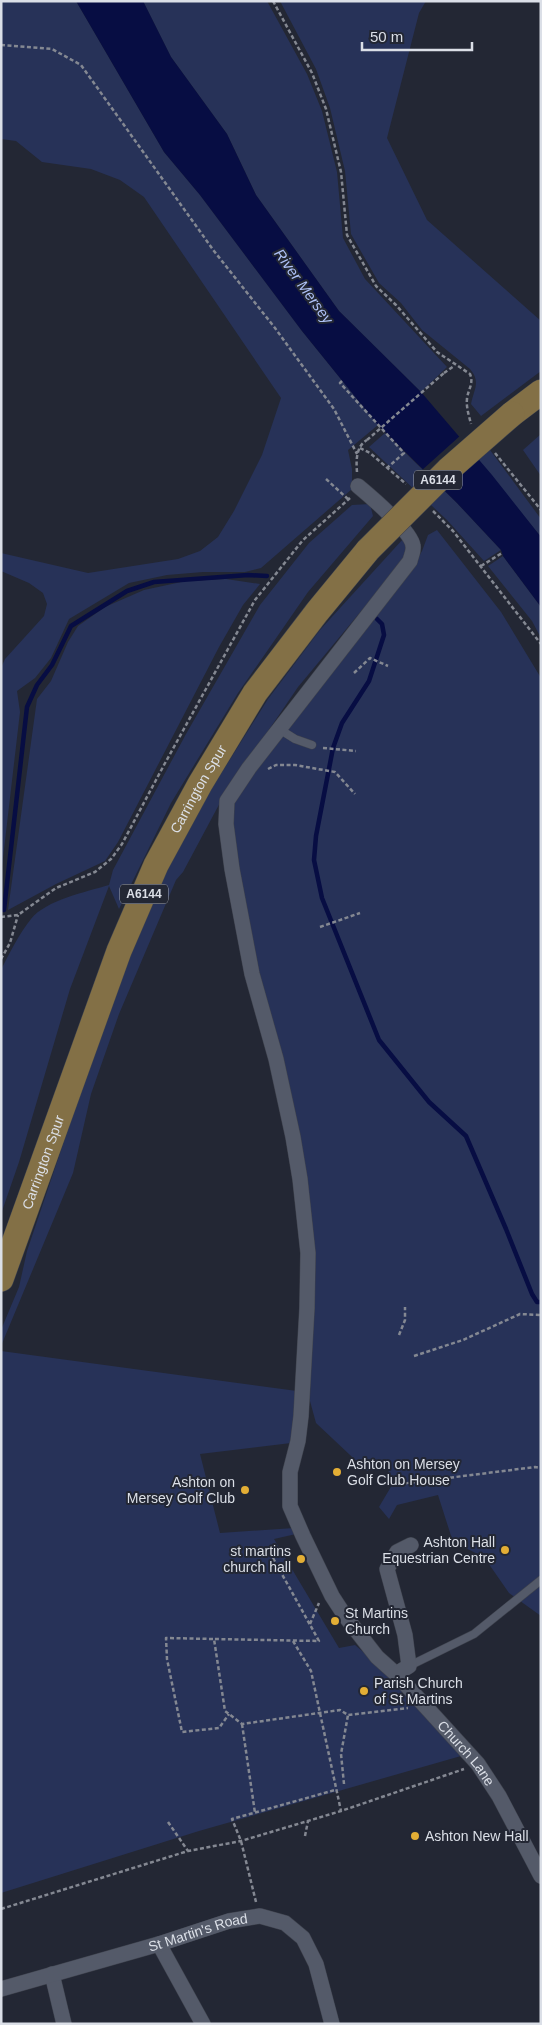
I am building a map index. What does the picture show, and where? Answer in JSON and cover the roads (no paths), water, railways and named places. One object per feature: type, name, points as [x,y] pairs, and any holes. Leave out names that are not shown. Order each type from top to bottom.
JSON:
[{"type":"main road","name":"Carrington Spur","points":[[1,1280],[119,951],[156,866],[200,784],[255,693],[317,612],[368,550],[448,470],[512,414],[541,392]]},
{"type":"street","name":"Church Lane","points":[[358,486],[403,529],[413,544],[412,554],[406,567],[249,768],[227,801],[226,824],[245,943],[276,1059],[293,1137],[300,1179],[308,1253],[307,1308],[301,1400],[298,1440],[290,1472],[290,1506],[302,1536],[345,1616],[378,1657],[403,1670],[478,1764],[499,1796],[541,1876]]},
{"type":"street","points":[[403,1670],[403,1625],[387,1569],[397,1552],[411,1545]]},
{"type":"street","name":"St Martin's Road","points":[[1,1989],[159,1944],[229,1921],[260,1916],[285,1923],[303,1938],[316,1964],[332,2024]]},
{"type":"street","points":[[159,1944],[203,2024]]},
{"type":"street","points":[[52,1974],[64,2024]]},
{"type":"lane","points":[[279,729],[295,739],[312,745]]},
{"type":"lane","points":[[403,1670],[474,1634],[541,1580]]},
{"type":"water","name":"River Mersey","points":[[76,1],[143,1],[171,57],[227,134],[256,195],[339,311],[421,392],[492,475],[541,537],[541,607],[503,556],[501,550],[457,503],[378,425],[302,331],[200,195],[164,152]]},
{"type":"waterway","points":[[4,910],[27,707],[37,685],[52,665],[71,626],[127,591],[154,582],[248,575],[267,576]]},
{"type":"waterway","points":[[377,619],[382,624],[384,635],[369,681],[342,723],[333,748],[316,836],[314,860],[322,898],[379,1040],[429,1102],[466,1136],[532,1294],[537,1302],[541,1302]]},
{"type":"place","name":"Ashton on Mersey Golf Club House","points":[[337,1472]]},
{"type":"place","name":"Ashton on Mersey Golf Club","points":[[245,1490]]},
{"type":"place","name":"Ashton Hall Equestrian Centre","points":[[505,1550]]},
{"type":"place","name":"st martins church hall","points":[[301,1559]]},
{"type":"place","name":"St Martins Church","points":[[335,1621]]},
{"type":"place","name":"Parish Church of St Martins","points":[[364,1691]]},
{"type":"place","name":"Ashton New Hall","points":[[415,1836]]}]
